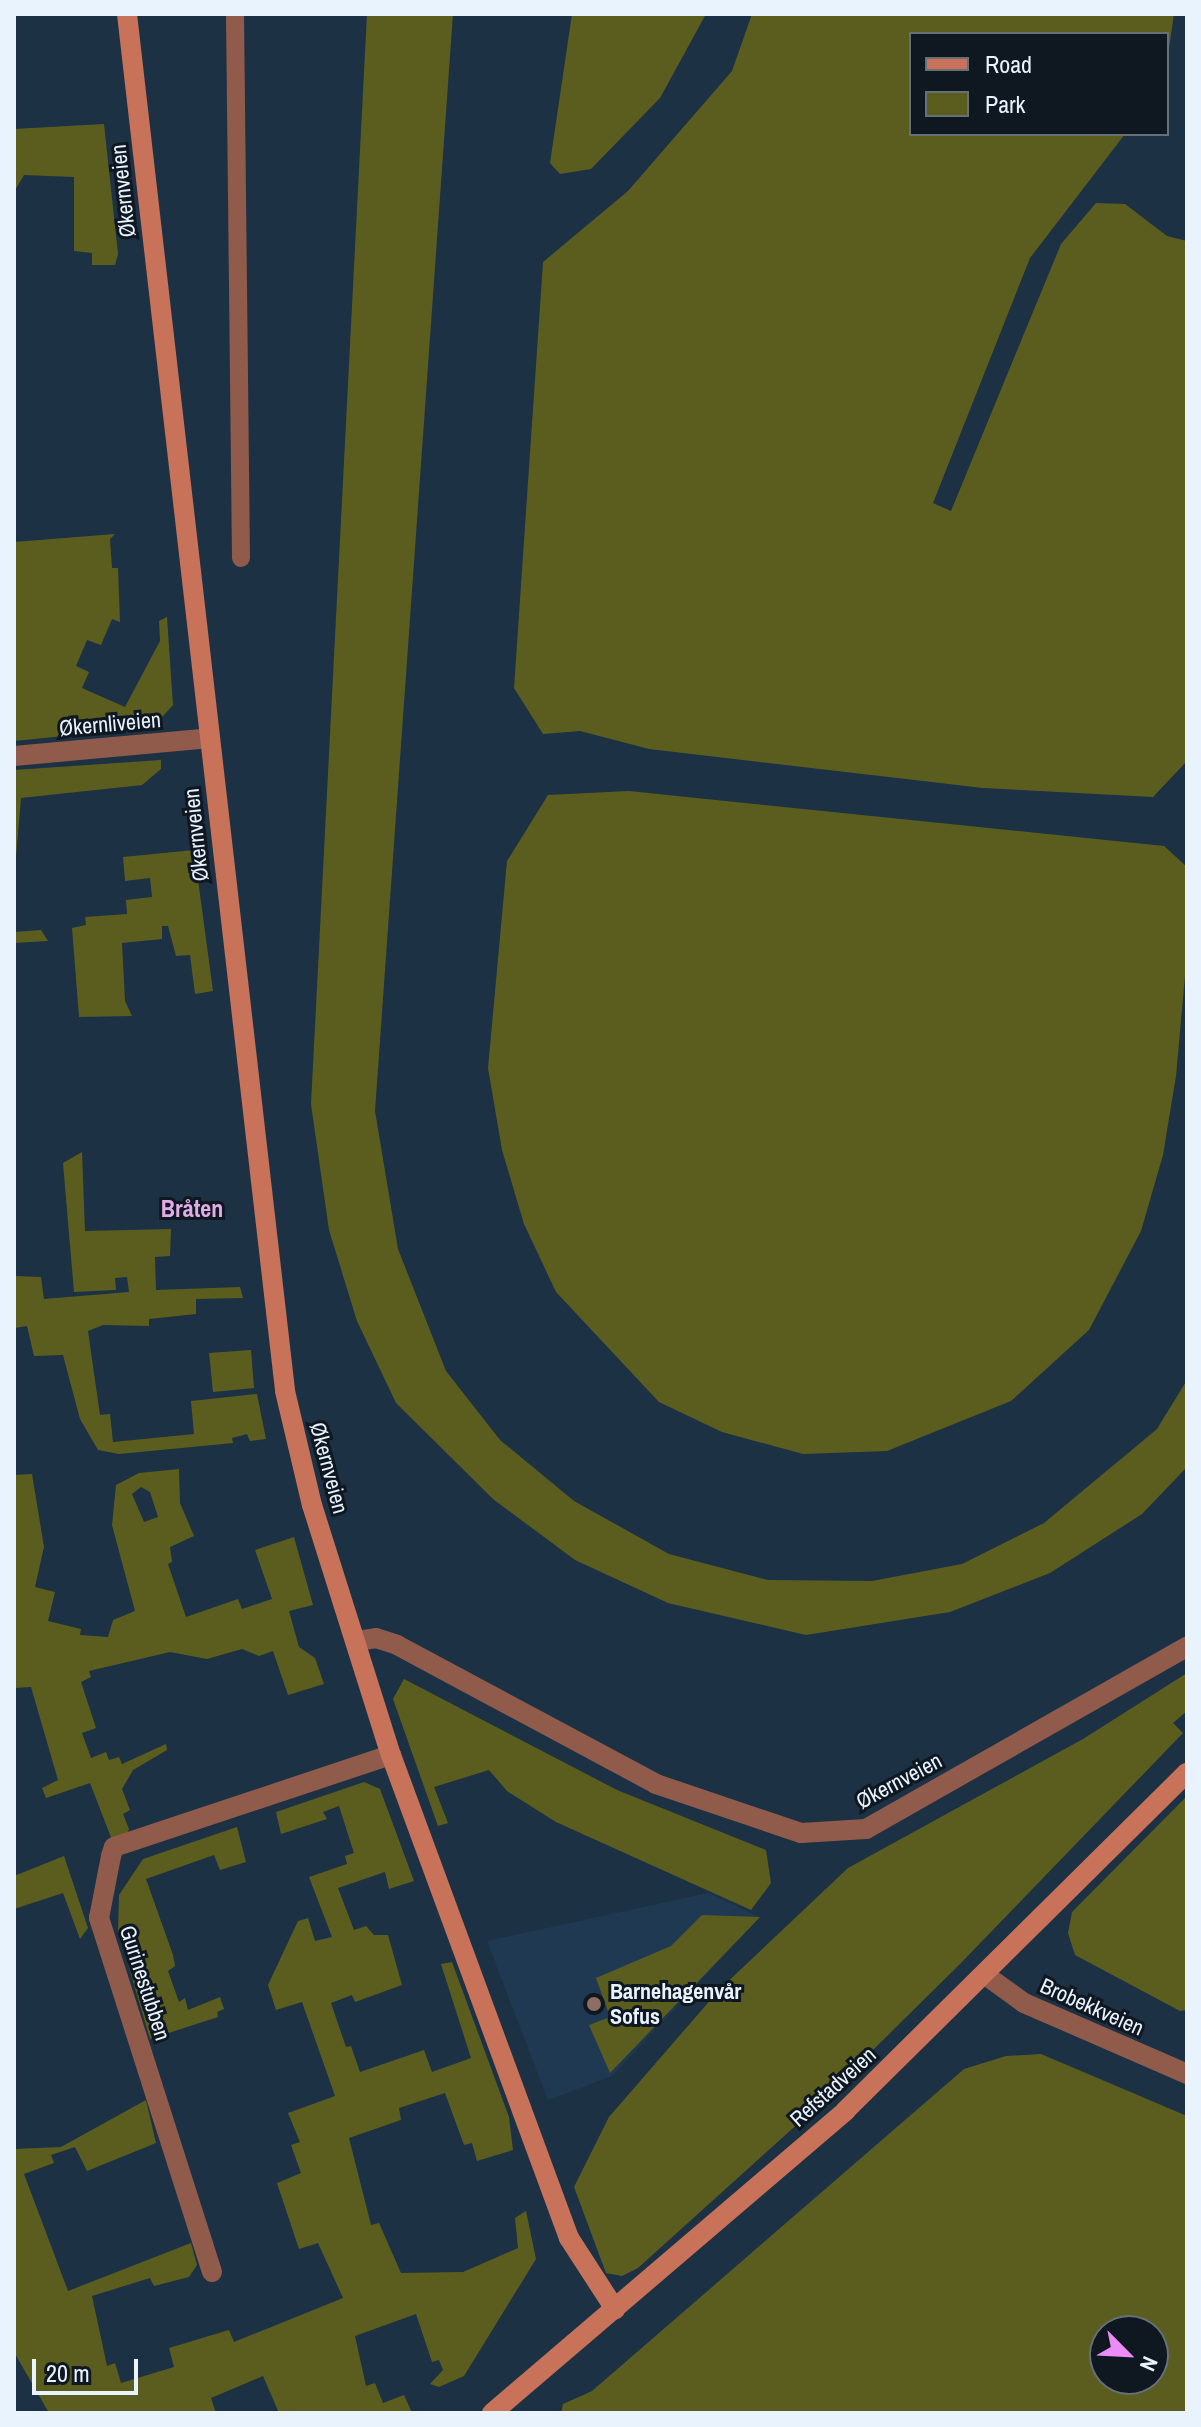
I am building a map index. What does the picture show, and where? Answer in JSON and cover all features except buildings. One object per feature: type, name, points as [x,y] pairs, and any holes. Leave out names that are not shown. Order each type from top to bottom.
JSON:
[{"type":"street","name":"Økernveien","points":[[127,14],[285,1391],[312,1505],[391,1755],[569,2238],[615,2309]]},
{"type":"street","name":"Økernliveien","points":[[14,756],[210,738]]},
{"type":"street","name":"Økernveien","points":[[357,1641],[376,1638],[397,1645],[656,1784],[801,1833],[866,1829],[1187,1647]]},
{"type":"street","name":"Gurinestubben","points":[[212,2272],[99,1918],[114,1847],[391,1755]]},
{"type":"street","name":"Refstadveien","points":[[492,2413],[845,2111],[1187,1773]]},
{"type":"street","name":"Brobekkveien","points":[[984,1974],[1024,2003],[1187,2074]]},
{"type":"lane","points":[[235,14],[241,558]]},
{"type":"shaded area","name":"Barnehagenvår Sofus","points":[[708,1893],[760,1917],[612,2076],[548,2100],[487,1941]]},
{"type":"green space","points":[[367,14],[453,14],[375,1111],[398,1249],[446,1371],[500,1440],[574,1501],[669,1554],[768,1580],[872,1581],[962,1564],[1044,1523],[1157,1429],[1187,1380],[1187,1467],[1142,1514],[1050,1573],[950,1612],[806,1635],[668,1603],[575,1560],[493,1499],[396,1403],[357,1321],[329,1230],[311,1104]]},
{"type":"green space","points":[[572,14],[706,14],[660,98],[591,169],[560,174],[550,163]]},
{"type":"green space","points":[[752,14],[1174,14],[1169,48],[1169,32],[909,32],[909,136],[1123,136],[1030,258],[933,503],[951,511],[1061,244],[1096,203],[1125,204],[1167,236],[1187,241],[1187,761],[1153,797],[983,788],[649,749],[580,731],[543,734],[514,688],[543,262],[628,191],[732,71]]},
{"type":"green space","points":[[104,124],[118,254],[115,265],[92,265],[92,253],[74,251],[74,177],[24,175],[14,192],[14,129]]},
{"type":"green space","points":[[115,534],[110,539],[112,568],[118,568],[120,622],[112,619],[101,645],[87,640],[76,666],[89,672],[82,688],[125,707],[160,641],[159,621],[167,617],[173,705],[153,727],[14,741],[14,542]]},
{"type":"green space","points":[[161,760],[161,769],[142,785],[21,798],[14,880],[14,770]]},
{"type":"green space","points":[[629,791],[1164,846],[1187,867],[1187,954],[1176,1076],[1163,1155],[1141,1231],[1089,1330],[1011,1401],[887,1451],[803,1454],[722,1432],[659,1402],[556,1292],[524,1224],[502,1150],[488,1068],[507,861],[548,795]]},
{"type":"green space","points":[[194,850],[213,991],[195,994],[190,955],[176,956],[168,926],[162,926],[162,939],[122,943],[125,1001],[132,1016],[79,1017],[72,928],[86,925],[85,917],[127,914],[126,900],[152,897],[150,878],[125,881],[123,857]]},
{"type":"green space","points":[[41,930],[48,941],[14,943],[14,932]]},
{"type":"green space","points":[[82,1152],[85,1231],[171,1229],[170,1256],[155,1257],[156,1290],[240,1287],[243,1298],[196,1299],[196,1314],[149,1319],[149,1326],[103,1325],[88,1331],[100,1415],[110,1414],[113,1442],[194,1434],[191,1401],[257,1394],[266,1439],[250,1441],[247,1434],[232,1438],[233,1443],[119,1454],[98,1450],[80,1419],[63,1355],[34,1356],[27,1326],[14,1328],[14,1276],[41,1277],[44,1299],[129,1292],[127,1277],[115,1278],[116,1290],[74,1292],[63,1163]]},
{"type":"green space","points":[[251,1350],[254,1388],[213,1392],[209,1353]]},
{"type":"green space","points":[[179,1469],[180,1503],[194,1536],[170,1547],[172,1562],[168,1564],[186,1617],[238,1599],[242,1609],[272,1599],[255,1550],[294,1537],[313,1605],[289,1611],[299,1647],[315,1658],[324,1684],[288,1695],[273,1651],[259,1656],[242,1649],[207,1659],[170,1652],[89,1671],[91,1677],[81,1682],[96,1728],[82,1733],[91,1758],[106,1752],[109,1760],[119,1757],[122,1764],[166,1744],[167,1750],[133,1770],[122,1789],[130,1810],[123,1814],[129,1829],[126,1836],[112,1840],[90,1783],[46,1798],[42,1788],[58,1780],[31,1687],[14,1688],[14,1475],[32,1474],[44,1547],[35,1587],[55,1592],[48,1621],[81,1629],[80,1635],[108,1637],[113,1620],[135,1611],[112,1525],[116,1485],[139,1473]],"holes":[[[141,1487],[150,1492],[158,1517],[144,1522],[132,1494]]]},
{"type":"green space","points":[[1187,1673],[1187,1711],[1173,1723],[1183,1733],[960,1964],[802,2120],[638,2268],[622,2276],[606,2273],[574,2187],[609,2117],[720,1989],[848,1868],[1083,1739]]},
{"type":"green space","points":[[404,1679],[617,1790],[766,1850],[771,1883],[751,1910],[556,1822],[507,1791],[489,1770],[434,1787],[448,1823],[438,1826],[393,1699]]},
{"type":"green space","points":[[364,1782],[380,1789],[414,1881],[389,1889],[385,1872],[338,1888],[354,1930],[366,1926],[374,1935],[388,1935],[402,1985],[355,2002],[352,1995],[331,2003],[346,2047],[351,2046],[360,2072],[424,2050],[432,2072],[471,2058],[441,1964],[452,1962],[509,2117],[513,2150],[477,2161],[472,2143],[464,2145],[445,2093],[399,2108],[401,2120],[349,2138],[371,2225],[379,2223],[401,2273],[463,2272],[518,2248],[515,2218],[526,2211],[536,2259],[464,2376],[439,2387],[430,2384],[443,2370],[439,2360],[432,2362],[416,2314],[355,2336],[366,2386],[375,2383],[383,2403],[404,2395],[412,2413],[279,2413],[263,2376],[211,2398],[216,2413],[49,2413],[14,2352],[14,2149],[61,2147],[146,2100],[156,2143],[87,2171],[75,2147],[51,2155],[54,2163],[24,2174],[68,2291],[191,2243],[197,2265],[189,2277],[154,2286],[150,2278],[92,2296],[107,2366],[115,2363],[121,2383],[174,2367],[169,2348],[229,2330],[234,2342],[343,2298],[318,2243],[299,2249],[277,2183],[301,2173],[291,2145],[300,2142],[288,2113],[335,2096],[302,2002],[276,2010],[268,1985],[298,1921],[308,1918],[315,1941],[332,1937],[309,1877],[347,1864],[345,1856],[354,1853],[339,1806],[323,1812],[327,1819],[281,1834],[276,1812]]},
{"type":"green space","points":[[1187,1796],[1187,2010],[1180,2011],[1075,1955],[1068,1933],[1072,1912]]},
{"type":"green space","points":[[237,1827],[246,1862],[220,1870],[214,1855],[146,1879],[173,1955],[175,1966],[168,1971],[179,2002],[185,1998],[188,2010],[220,1997],[224,2009],[217,2012],[218,2017],[150,2039],[118,1931],[119,1895],[143,1859]]},
{"type":"green space","points":[[64,1856],[88,1928],[80,1939],[63,1893],[14,1909],[14,1876]]},
{"type":"green space","points":[[702,1915],[760,1917],[610,2073],[589,2025],[610,2017],[596,1978],[671,1946]]},
{"type":"green space","points":[[1041,2054],[1187,2116],[1187,2413],[561,2413],[563,2404],[592,2391],[964,2069],[1006,2056]]},
{"type":"place","name":"Barnehagenvår Sofus","points":[[594,2004]]},
{"type":"district","name":"Bråten","points":[[192,1209]]}]
